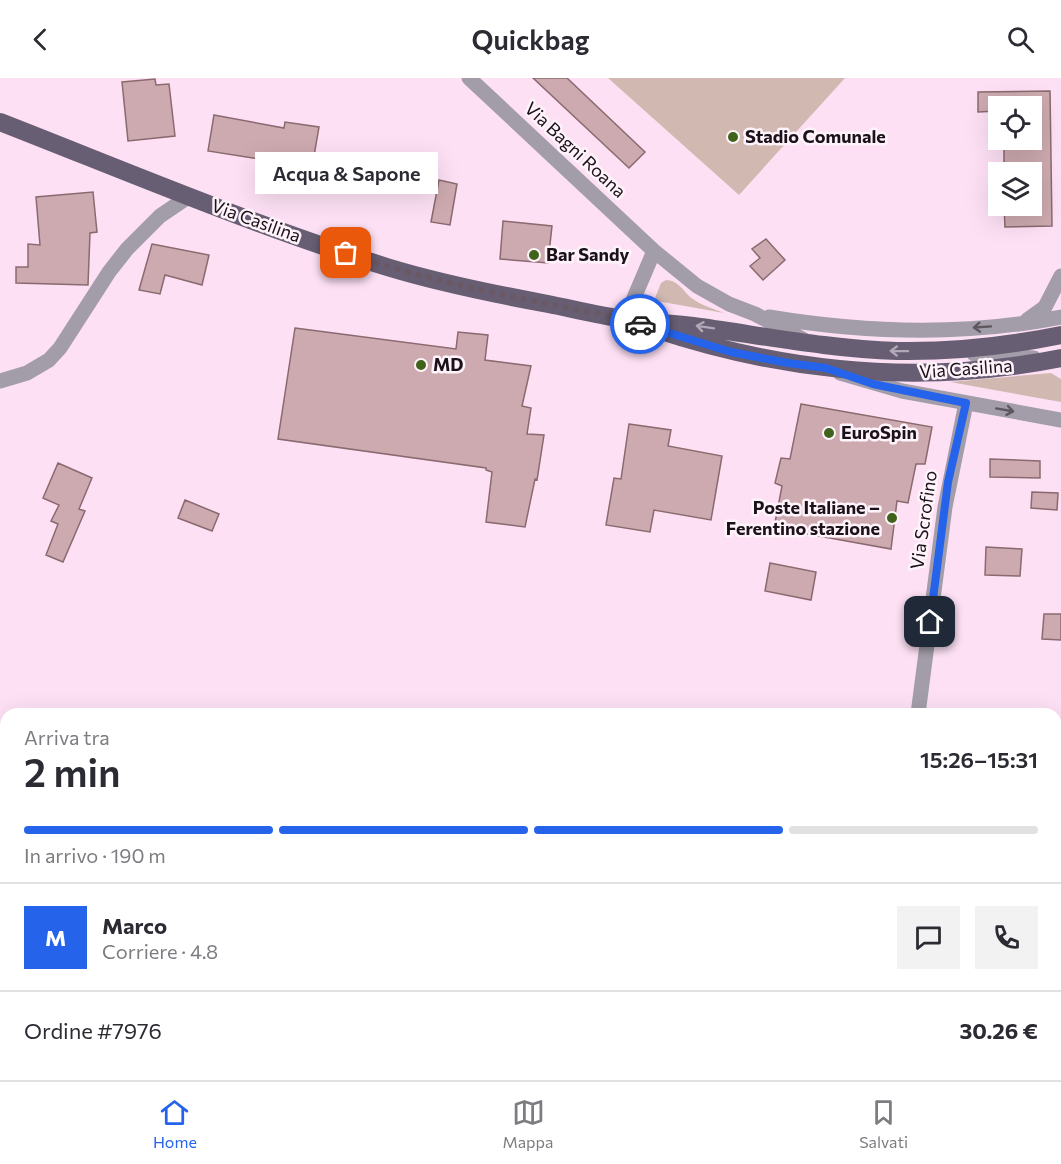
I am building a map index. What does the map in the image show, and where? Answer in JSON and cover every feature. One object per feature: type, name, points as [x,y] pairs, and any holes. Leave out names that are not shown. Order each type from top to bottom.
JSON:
[{"type":"main road","name":"Via Casilina","points":[[0,122],[188,196],[388,267],[497,294],[625,319],[882,350],[932,351],[1017,343],[1061,335]]},
{"type":"main road","name":"Via Casilina","points":[[625,319],[731,352],[779,362],[854,371],[934,373],[1059,362]]},
{"type":"street","name":"Via Bagni Roana","points":[[469,78],[654,251],[704,290],[729,304],[754,314]]},
{"type":"street","points":[[0,381],[27,373],[49,360],[60,348],[109,272],[128,249],[160,216],[188,196]]},
{"type":"street","points":[[625,319],[654,251]]},
{"type":"street","points":[[1022,324],[1045,306],[1061,276]]},
{"type":"street","points":[[754,314],[823,325],[889,331],[1022,324],[1061,317]]},
{"type":"street","points":[[754,314],[809,343]]},
{"type":"street","points":[[932,351],[1059,362]]},
{"type":"street","points":[[826,368],[880,386],[1061,420]]},
{"type":"street","name":"Via Scrofino","points":[[919,708],[945,507],[966,403]]},
{"type":"shaded area","name":"Stadio Comunale","points":[[608,78],[845,78],[739,195]]},
{"type":"shaded area","points":[[666,280],[676,283],[697,302],[724,313],[657,301],[655,298],[661,283]]},
{"type":"shaded area","points":[[1051,373],[1061,379],[1061,402],[950,382]]},
{"type":"building","points":[[533,78],[567,78],[645,152],[629,168]]},
{"type":"building","points":[[155,79],[156,85],[169,84],[175,136],[128,141],[122,82]]},
{"type":"building","points":[[1050,91],[1052,226],[1005,227],[1004,216],[1042,216],[1042,162],[1004,162],[1004,150],[1042,150],[1042,96],[988,96],[988,112],[978,112],[978,92]]},
{"type":"building","points":[[214,115],[284,128],[285,122],[319,127],[313,162],[278,157],[278,162],[208,151]]},
{"type":"building","points":[[439,180],[457,184],[450,225],[431,222]]},
{"type":"building","points":[[93,192],[97,232],[90,233],[88,285],[16,283],[16,267],[28,267],[28,244],[40,245],[36,197]]},
{"type":"building","points":[[503,221],[552,226],[548,263],[500,259]]},
{"type":"building","points":[[766,239],[785,260],[763,280],[750,266],[760,258],[752,249]]},
{"type":"building","points":[[152,244],[209,255],[202,285],[165,275],[160,294],[139,290]]},
{"type":"building","points":[[295,328],[456,349],[458,332],[488,335],[485,360],[531,366],[522,406],[531,408],[527,434],[544,435],[537,480],[535,479],[525,527],[486,522],[492,472],[486,468],[278,439]]},
{"type":"building","points":[[801,404],[932,427],[925,464],[916,464],[908,503],[897,501],[891,549],[774,528],[782,486],[775,483],[781,458],[790,459]]},
{"type":"building","points":[[629,424],[671,430],[668,446],[722,456],[711,520],[654,510],[650,532],[606,525],[614,478],[621,479]]},
{"type":"building","points":[[990,459],[1040,461],[1040,478],[990,477]]},
{"type":"building","points":[[58,463],[92,478],[79,509],[85,511],[63,562],[46,555],[58,524],[51,521],[59,505],[43,498]]},
{"type":"building","points":[[1032,492],[1058,493],[1057,510],[1031,508]]},
{"type":"building","points":[[185,500],[219,514],[212,531],[178,518]]},
{"type":"building","points":[[986,547],[1022,549],[1020,576],[985,575]]},
{"type":"building","points":[[770,563],[816,572],[811,600],[765,591]]},
{"type":"building","points":[[1044,614],[1061,614],[1061,640],[1042,639]]},
{"type":"way so far","points":[[346,253],[388,267],[466,287],[640,324]]},
{"type":"place","name":"Stadio Comunale","points":[[733,137]]},
{"type":"place","name":"Acqua & Sapone","points":[[346,253]]},
{"type":"place","name":"Bar Sandy","points":[[534,255]]},
{"type":"place","name":"MD","points":[[421,365]]},
{"type":"place","name":"EuroSpin","points":[[829,433]]},
{"type":"place","name":"Poste Italiane – Ferentino stazione","points":[[892,518]]},
{"type":"route","points":[[640,324],[731,352],[826,368],[873,384],[966,403],[948,482],[930,622]]}]
